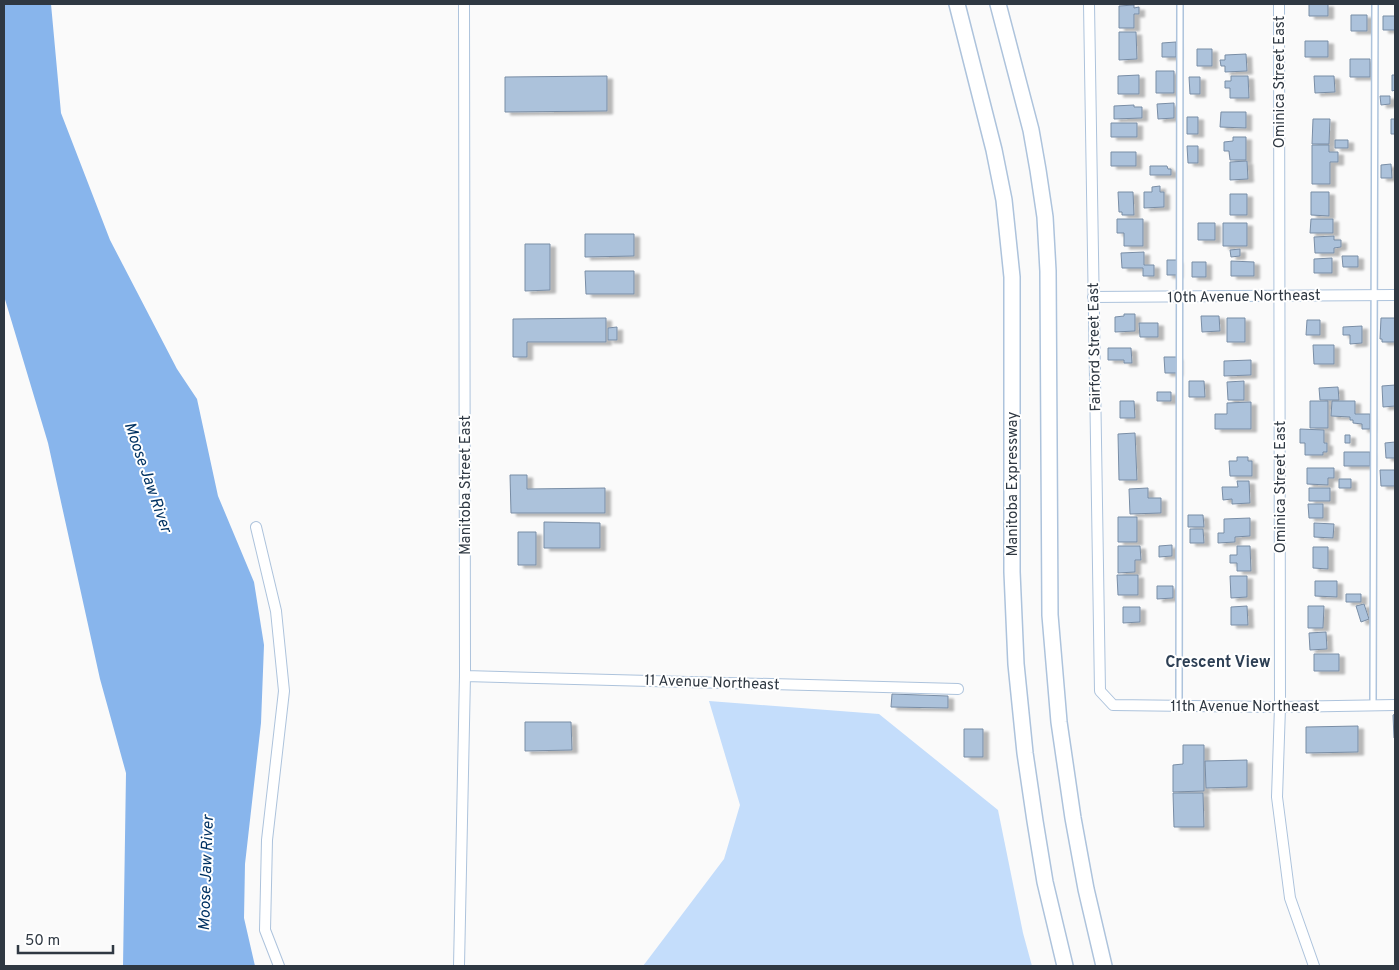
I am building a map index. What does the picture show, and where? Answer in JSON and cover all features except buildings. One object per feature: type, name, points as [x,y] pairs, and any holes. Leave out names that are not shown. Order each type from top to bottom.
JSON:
[{"type":"main road","name":"Manitoba Expressway","points":[[957,4],[994,150],[1004,200],[1008,234],[1012,277],[1012,562],[1016,664],[1025,754],[1045,882],[1065,966]]},
{"type":"main road","points":[[998,4],[1030,130],[1045,217],[1048,271],[1050,606],[1052,635],[1059,722],[1073,818],[1086,889],[1104,966]]},
{"type":"street","name":"Manitoba Street East","points":[[460,966],[465,676],[464,4]]},
{"type":"street","name":"Fairford Street East","points":[[1089,4],[1100,691]]},
{"type":"street","name":"Ominica Street East","points":[[1279,4],[1280,707],[1278,797],[1290,898],[1314,966]]},
{"type":"street","name":"10th Avenue Northeast","points":[[1093,297],[1395,295]]},
{"type":"street","points":[[256,528],[276,611],[284,691],[267,840],[266,930],[279,966]]},
{"type":"street","name":"11 Avenue Northeast","points":[[465,676],[958,689]]},
{"type":"street","name":"11th Avenue Northeast","points":[[1100,691],[1113,705],[1280,707],[1395,705]]},
{"type":"lane","points":[[1179,705],[1180,4]]},
{"type":"lane","points":[[1373,705],[1374,4]]},
{"type":"shaded area","points":[[709,701],[879,714],[998,810],[1023,933],[1032,966],[643,966],[724,859],[740,805]]},
{"type":"water","name":"Moose Jaw River","points":[[4,4],[51,4],[61,113],[110,240],[177,369],[197,399],[218,496],[254,582],[264,645],[261,723],[245,864],[244,918],[255,966],[123,966],[126,773],[100,679],[48,443],[4,296]]},
{"type":"district","name":"Crescent View","points":[[1218,661]]}]
